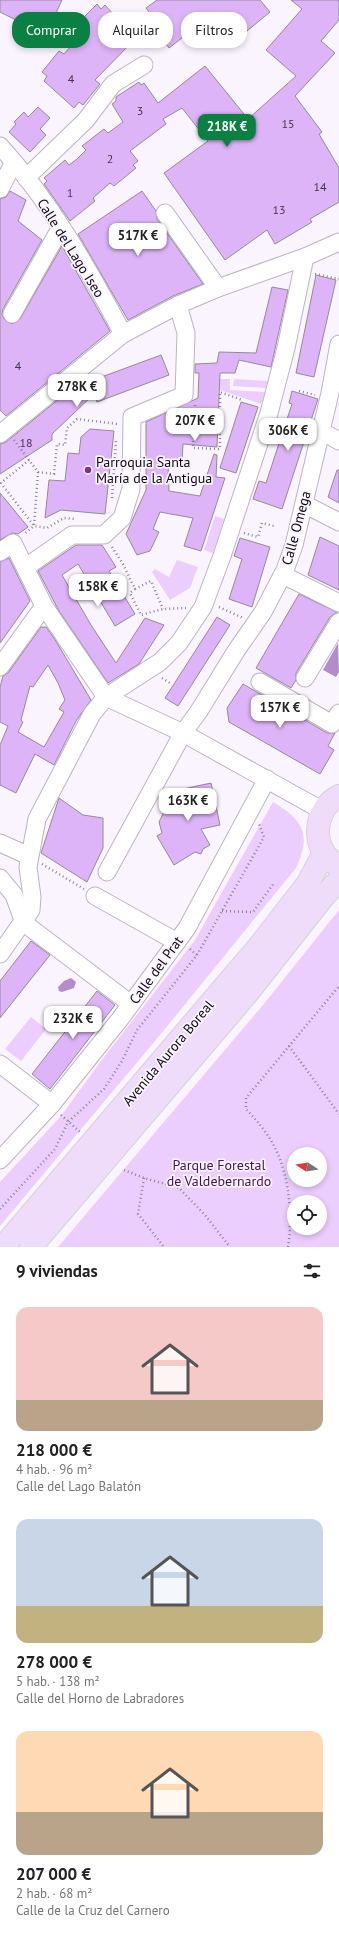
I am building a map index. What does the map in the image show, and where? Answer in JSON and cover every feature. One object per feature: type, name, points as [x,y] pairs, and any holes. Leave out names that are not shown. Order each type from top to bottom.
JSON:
[{"type":"main road","points":[[331,804],[320,818],[318,836],[331,860]]},
{"type":"main road","name":"Avenida Aurora Boreal","points":[[3,1247],[260,945],[308,883],[331,860]]},
{"type":"main road","name":"Avenida Aurora Boreal","points":[[32,1247],[246,995],[324,896],[339,880]]},
{"type":"street","points":[[26,178],[86,120],[113,84],[144,65]]},
{"type":"street","name":"Calle del Lago Iseo","points":[[0,146],[14,162],[61,227],[123,334]]},
{"type":"street","points":[[0,189],[14,162]]},
{"type":"street","points":[[165,213],[218,288]]},
{"type":"street","points":[[12,314],[61,227]]},
{"type":"street","points":[[2,429],[123,334],[178,305],[218,288],[305,257],[339,242]]},
{"type":"street","points":[[0,954],[24,923],[31,910],[32,904],[28,867],[35,859],[34,830],[41,809],[92,714],[106,697],[136,679],[160,662],[179,643],[203,607],[212,586],[269,413],[286,348],[305,257]]},
{"type":"street","points":[[26,567],[72,535],[104,534],[122,518],[131,489],[132,421],[184,395],[186,333],[178,305]]},
{"type":"street","name":"Calle Omega","points":[[107,872],[183,733],[199,711],[236,651],[263,612],[283,575],[294,545],[304,504],[339,344]]},
{"type":"street","points":[[321,431],[339,441]]},
{"type":"street","points":[[304,504],[339,522]]},
{"type":"street","points":[[6,548],[26,567],[44,606],[106,697],[183,733],[267,779],[331,804]]},
{"type":"street","points":[[283,575],[339,603]]},
{"type":"street","points":[[0,667],[44,606]]},
{"type":"street","points":[[306,678],[339,622]]},
{"type":"street","points":[[136,679],[133,697],[146,716]]},
{"type":"street","points":[[260,682],[332,724],[339,713]]},
{"type":"street","name":"Calle del Prat","points":[[0,1160],[56,1109],[131,1004],[182,945],[187,928],[267,779]]},
{"type":"street","points":[[0,843],[35,859]]},
{"type":"street","points":[[0,878],[14,895],[24,923],[131,1004]]},
{"type":"street","points":[[95,896],[182,945]]},
{"type":"street","points":[[0,1064],[56,1109]]},
{"type":"path","points":[[314,274],[339,279]]},
{"type":"path","points":[[299,391],[314,396]]},
{"type":"path","points":[[195,400],[193,448],[220,449],[220,392],[242,400]]},
{"type":"path","points":[[38,472],[54,474],[57,444],[65,445],[67,428],[77,419],[132,421]]},
{"type":"path","points":[[2,429],[38,472],[34,526],[6,548]]},
{"type":"path","points":[[112,501],[116,440]]},
{"type":"path","points":[[29,460],[1,483],[34,526],[47,528],[64,518],[79,520]]},
{"type":"path","points":[[240,531],[258,537],[262,523],[274,526]]},
{"type":"path","points":[[104,534],[123,564],[135,590]]},
{"type":"path","points":[[163,609],[151,581],[130,594],[141,615],[163,609],[191,607]]},
{"type":"path","points":[[213,604],[248,620]]},
{"type":"path","points":[[158,675],[170,683]]},
{"type":"path","points":[[0,1210],[55,1149],[68,1122],[104,1089],[122,1061],[137,1030],[197,955],[264,837],[260,825]]},
{"type":"path","points":[[35,859],[95,896]]},
{"type":"path","points":[[222,911],[253,912],[274,883]]},
{"type":"path","points":[[182,945],[197,955]]},
{"type":"path","points":[[288,1247],[290,1237],[288,1189],[276,1149],[265,1131],[246,1109],[246,1098],[339,986]]},
{"type":"path","points":[[289,1046],[339,1114]]},
{"type":"path","points":[[56,1109],[81,1133]]},
{"type":"path","points":[[124,1170],[144,1178],[179,1188],[205,1215],[230,1247]]},
{"type":"path","points":[[144,1178],[138,1214],[164,1247]]},
{"type":"green space","points":[[220,379],[230,379],[230,390],[265,392],[261,404],[220,390]]},
{"type":"green space","points":[[234,379],[267,381],[266,388],[233,386]]},
{"type":"green space","points":[[215,516],[224,519],[213,553],[204,550]]},
{"type":"green space","points":[[177,560],[198,567],[190,588],[170,600],[152,572],[155,569],[169,577]]},
{"type":"green space","points":[[273,802],[292,815],[302,829],[304,837],[303,846],[296,868],[160,1035],[0,1226],[0,1182],[61,1116],[101,1061],[195,940]]},
{"type":"green space","name":"Parque Forestal de Valdebernardo","points":[[339,910],[339,1247],[58,1247],[263,1005]]},
{"type":"green space","points":[[31,1017],[46,1029],[21,1061],[5,1049]]},
{"type":"shaded area","points":[[338,643],[339,672],[336,677],[323,670]]},
{"type":"shaded area","points":[[71,978],[76,982],[74,988],[62,992],[59,991],[58,987],[64,981]]},
{"type":"building","points":[[0,0],[62,0],[57,12],[12,12],[12,18],[0,12]]},
{"type":"building","points":[[157,0],[260,0],[270,12],[247,31],[247,12],[181,12],[181,39],[173,45],[173,12],[149,12],[146,8]]},
{"type":"building","points":[[291,0],[339,0],[339,20],[321,41],[335,53],[295,96],[322,132],[319,134],[339,168],[339,202],[310,219],[312,222],[275,244],[267,230],[225,260],[164,173],[208,141],[182,108],[163,119],[166,124],[130,151],[138,161],[133,165],[136,168],[114,186],[110,183],[93,198],[95,201],[70,221],[44,184],[47,181],[44,178],[65,160],[69,165],[77,159],[86,150],[82,146],[104,129],[108,133],[123,122],[112,104],[116,101],[116,97],[139,82],[141,85],[144,83],[158,103],[205,66],[248,119],[296,76],[266,50],[302,9]]},
{"type":"building","points":[[97,4],[101,9],[105,5],[111,12],[98,12],[98,48],[126,48],[95,80],[100,84],[83,105],[79,102],[74,108],[44,81],[47,76],[42,72],[59,51],[64,54],[69,48],[90,48],[89,12]]},
{"type":"building","points":[[38,107],[50,118],[40,129],[46,135],[30,152],[9,132],[16,124],[14,122],[24,112],[28,117]]},
{"type":"building","points":[[10,191],[26,200],[18,221],[42,240],[3,309],[2,314],[4,319],[12,324],[20,319],[62,246],[110,331],[6,416],[0,410],[0,199],[6,197]]},
{"type":"building","points":[[142,191],[156,211],[157,219],[203,284],[173,296],[128,320],[78,234]]},
{"type":"building","points":[[316,275],[336,280],[314,377],[296,373]]},
{"type":"building","points":[[272,287],[288,290],[271,367],[239,360],[235,373],[220,373],[217,447],[183,444],[182,462],[168,463],[169,491],[200,496],[214,454],[217,455],[216,477],[225,478],[201,551],[184,546],[193,518],[160,512],[153,529],[159,532],[150,551],[137,555],[126,534],[146,490],[146,422],[198,398],[199,373],[195,373],[195,364],[217,363],[219,352],[256,353]]},
{"type":"building","points":[[161,355],[169,375],[97,402],[94,394],[52,434],[52,440],[0,474],[0,444],[6,442],[86,377],[88,382]]},
{"type":"building","points":[[292,391],[318,399],[282,509],[253,499],[259,481],[266,483],[292,404],[289,403]]},
{"type":"building","points":[[241,402],[258,407],[236,473],[220,468]]},
{"type":"building","name":"Parroquia Santa María de la Antigua","points":[[90,429],[114,431],[105,514],[61,510],[45,518],[49,480],[65,481],[68,453],[79,454],[81,437]]},
{"type":"building","points":[[337,470],[339,470],[339,503],[328,497]]},
{"type":"building","points":[[0,493],[28,527],[18,534],[12,533],[0,540]]},
{"type":"building","points":[[320,537],[339,546],[339,590],[308,575]]},
{"type":"building","points":[[240,538],[270,547],[252,607],[229,599],[242,559],[234,556]]},
{"type":"building","points":[[76,545],[102,545],[116,567],[109,571],[135,614],[115,626],[78,564],[62,575],[91,625],[116,663],[145,618],[164,625],[139,664],[108,683],[59,611],[38,571]]},
{"type":"building","points":[[9,558],[30,601],[0,643],[0,562]]},
{"type":"building","points":[[299,594],[337,612],[330,617],[296,673],[296,680],[291,688],[256,668]]},
{"type":"building","points":[[217,617],[230,625],[178,706],[165,698]]},
{"type":"building","points":[[41,627],[46,627],[91,700],[76,721],[54,765],[35,754],[16,793],[0,785],[0,745],[8,726],[0,722],[0,687],[3,676],[8,673]],"holes":[[[48,665],[65,700],[59,709],[64,712],[44,747],[18,732],[23,722],[21,720],[30,686],[33,687]]]},
{"type":"building","points":[[243,684],[327,733],[335,733],[328,746],[334,750],[320,774],[229,722],[227,708]]},
{"type":"building","points":[[211,783],[220,825],[201,829],[210,845],[203,849],[201,854],[195,852],[174,865],[157,836],[162,833],[159,822],[174,791]]},
{"type":"building","points":[[59,798],[83,815],[103,818],[103,848],[87,882],[41,853]]},
{"type":"building","points":[[31,941],[50,955],[0,1018],[0,981]]},
{"type":"building","points":[[97,991],[115,1005],[50,1089],[32,1074]]},
{"type":"place","name":"Parroquia Santa María de la Antigua","points":[[88,470]]}]
